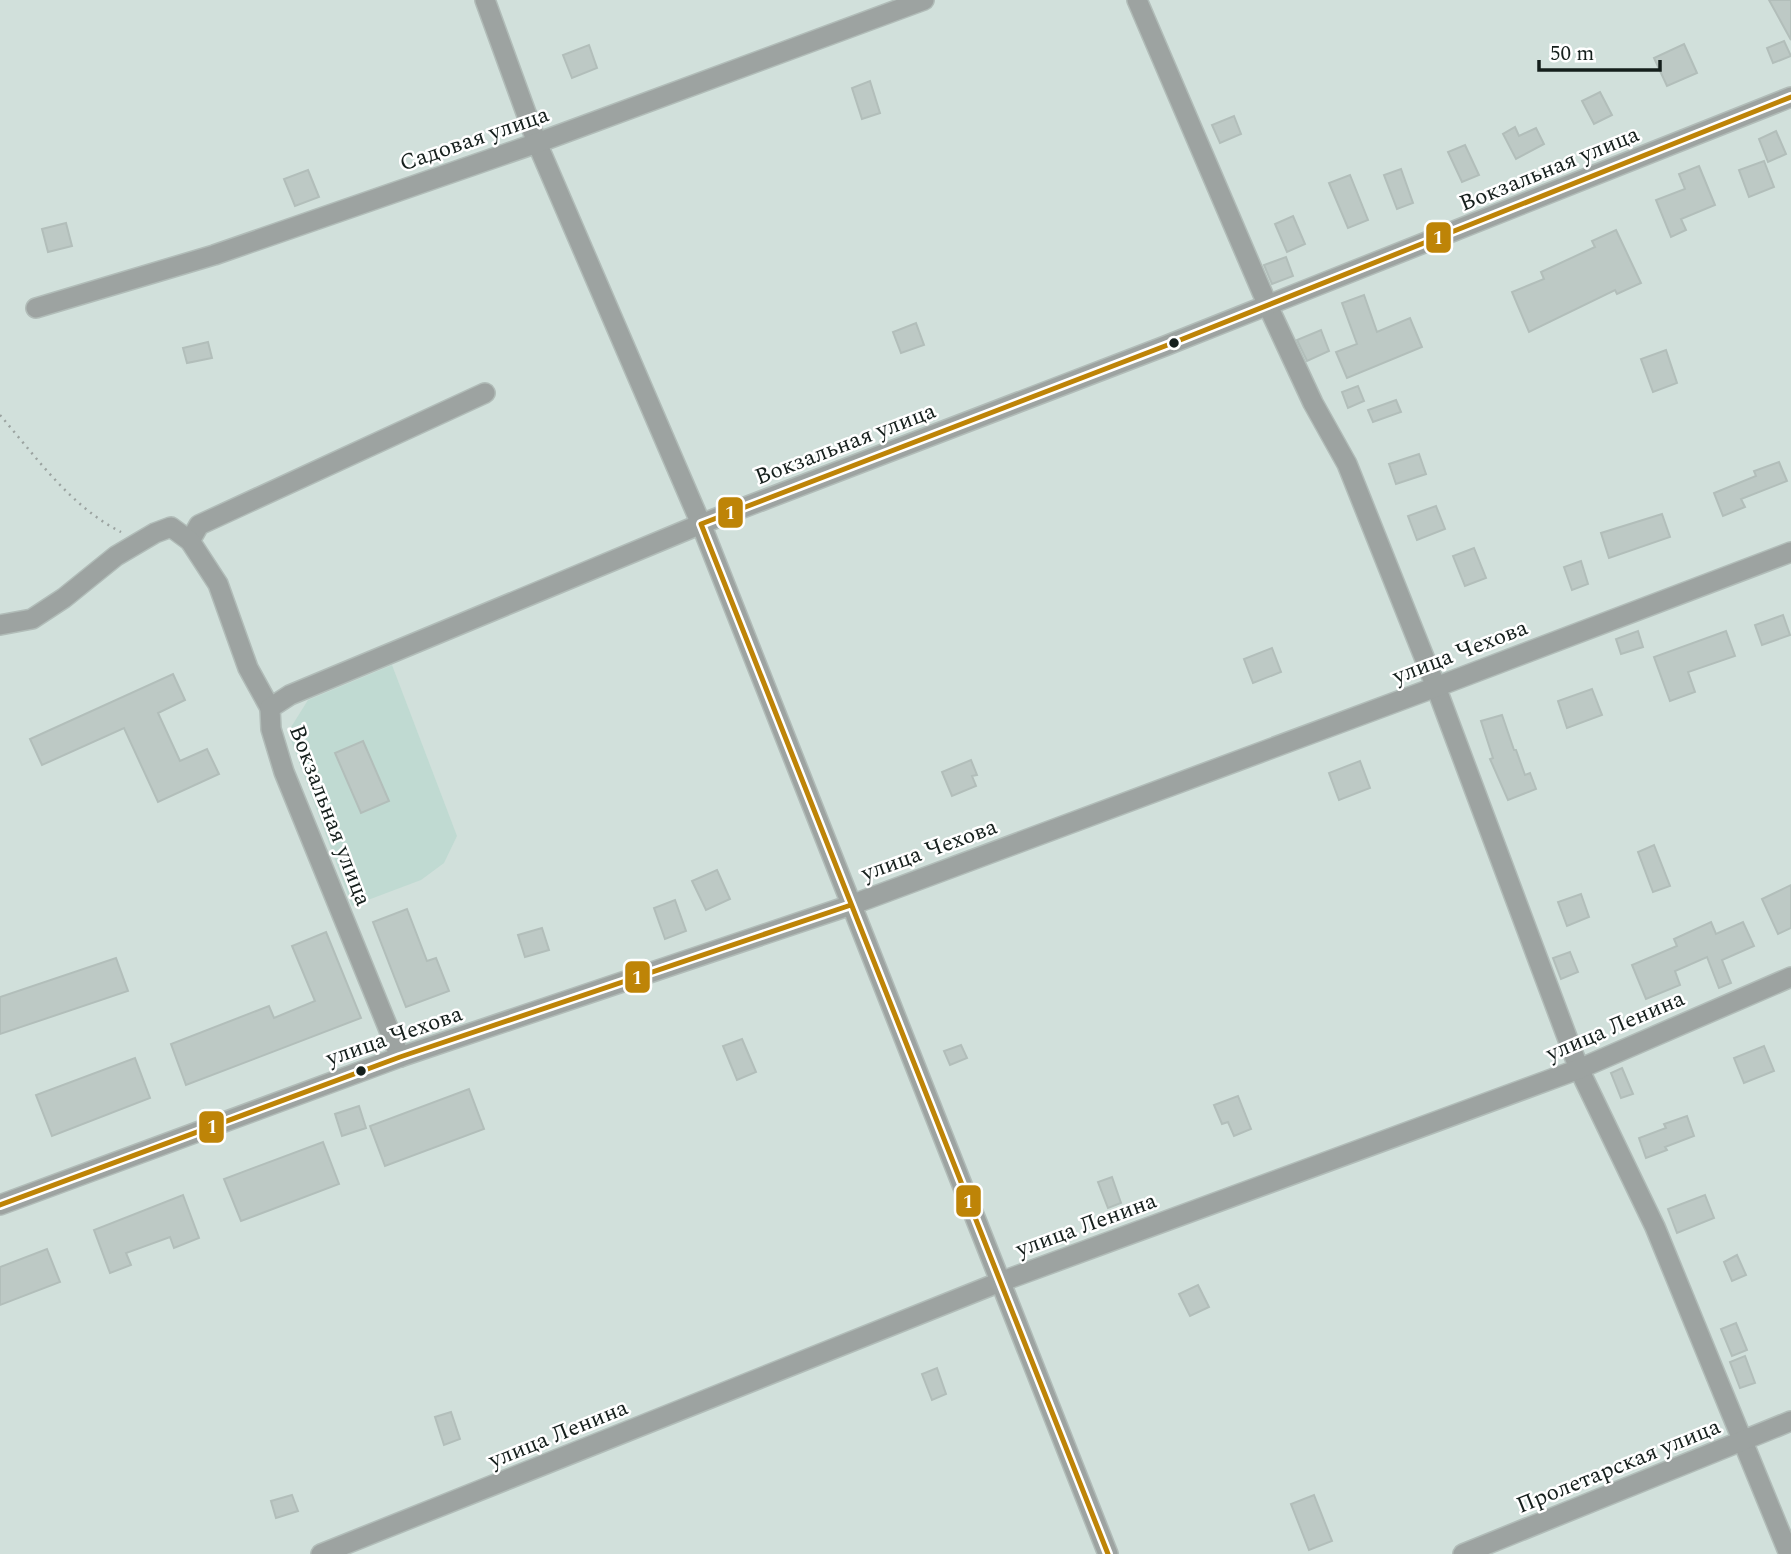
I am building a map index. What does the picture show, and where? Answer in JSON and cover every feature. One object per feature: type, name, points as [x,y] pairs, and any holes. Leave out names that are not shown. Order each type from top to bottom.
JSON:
[{"type":"street","points":[[485,0],[537,143],[701,524],[1108,1554]]},
{"type":"street","name":"Садовая улица","points":[[36,308],[214,255],[537,143],[924,0]]},
{"type":"street","points":[[1138,0],[1268,306],[1313,403],[1348,464],[1436,687],[1579,1069],[1655,1227],[1789,1554]]},
{"type":"street","name":"Вокзальная улица","points":[[400,1058],[284,772],[271,729],[270,708],[290,695],[701,524],[1268,306],[1791,97]]},
{"type":"street","points":[[190,541],[199,526],[485,393]]},
{"type":"street","points":[[0,625],[32,619],[64,598],[116,556],[155,533],[172,527],[190,541],[218,584],[248,668],[270,708]]},
{"type":"street","name":"улица Чехова","points":[[0,1205],[400,1058],[851,905],[1791,552]]},
{"type":"street","name":"улица Ленина","points":[[321,1554],[1000,1282],[1579,1069],[1791,976]]},
{"type":"street","name":"Пролетарская улица","points":[[1463,1554],[1791,1421]]},
{"type":"path","points":[[0,415],[59,485],[106,524],[140,542]]},
{"type":"shaded area","points":[[392,665],[457,836],[444,863],[421,880],[352,906],[288,732],[308,700]]},
{"type":"building","points":[[1769,0],[1791,0],[1791,40]]},
{"type":"building","points":[[1784,41],[1791,56],[1773,63],[1767,48]]},
{"type":"building","points":[[1684,44],[1697,73],[1667,86],[1654,58]]},
{"type":"building","points":[[589,45],[597,68],[572,78],[563,55]]},
{"type":"building","points":[[870,81],[880,113],[862,119],[852,88]]},
{"type":"building","points":[[1600,92],[1612,115],[1594,124],[1582,101]]},
{"type":"building","points":[[1234,116],[1241,134],[1220,143],[1212,125]]},
{"type":"building","points":[[1515,127],[1519,136],[1536,128],[1544,144],[1516,159],[1503,134]]},
{"type":"building","points":[[1776,131],[1786,154],[1768,162],[1759,139]]},
{"type":"building","points":[[1465,145],[1479,175],[1462,182],[1448,152]]},
{"type":"building","points":[[1764,161],[1774,187],[1749,197],[1739,170]]},
{"type":"building","points":[[1699,166],[1715,205],[1681,219],[1686,230],[1671,237],[1656,200],[1685,189],[1679,174]]},
{"type":"building","points":[[1401,169],[1413,203],[1397,209],[1384,175]]},
{"type":"building","points":[[308,170],[319,197],[295,206],[284,179]]},
{"type":"building","points":[[1350,175],[1368,220],[1348,228],[1329,183]]},
{"type":"building","points":[[1293,216],[1305,244],[1287,252],[1275,224]]},
{"type":"building","points":[[66,223],[72,246],[48,252],[42,229]]},
{"type":"building","points":[[1616,230],[1641,283],[1617,294],[1615,290],[1529,332],[1512,292],[1544,279],[1541,272],[1595,247],[1592,241]]},
{"type":"building","points":[[1286,257],[1293,276],[1272,284],[1264,265]]},
{"type":"building","points":[[1364,295],[1377,332],[1410,318],[1422,347],[1347,378],[1336,352],[1357,344],[1342,303]]},
{"type":"building","points":[[916,323],[924,345],[901,353],[893,332]]},
{"type":"building","points":[[1321,330],[1329,351],[1307,361],[1297,340]]},
{"type":"building","points":[[208,342],[212,358],[187,363],[183,348]]},
{"type":"building","points":[[1666,350],[1677,383],[1653,392],[1641,359]]},
{"type":"building","points":[[1358,386],[1364,401],[1348,408],[1342,392]]},
{"type":"building","points":[[1396,400],[1401,412],[1373,422],[1368,410]]},
{"type":"building","points":[[1419,454],[1426,474],[1396,484],[1389,464]]},
{"type":"building","points":[[1779,462],[1787,481],[1741,499],[1745,507],[1723,516],[1714,493],[1756,476],[1754,471]]},
{"type":"building","points":[[1436,506],[1445,529],[1417,540],[1408,516]]},
{"type":"building","points":[[1662,514],[1670,537],[1609,558],[1601,533]]},
{"type":"building","points":[[1474,548],[1486,578],[1465,586],[1453,556]]},
{"type":"building","points":[[1581,561],[1588,584],[1572,590],[1564,567]]},
{"type":"building","points":[[1783,615],[1790,635],[1762,645],[1755,625]]},
{"type":"building","points":[[1638,631],[1643,647],[1621,654],[1616,639]]},
{"type":"building","points":[[1726,631],[1735,656],[1688,672],[1695,692],[1670,701],[1654,657]]},
{"type":"building","points":[[1272,648],[1281,672],[1253,683],[1244,659]]},
{"type":"building","points":[[173,674],[185,700],[158,713],[180,761],[207,749],[219,774],[158,802],[124,728],[42,765],[30,739]]},
{"type":"building","points":[[1592,689],[1602,715],[1567,728],[1558,701]]},
{"type":"building","points":[[1502,715],[1525,775],[1530,773],[1536,789],[1508,800],[1490,759],[1493,758],[1481,721]]},
{"type":"building","points":[[363,741],[389,801],[361,813],[335,753]]},
{"type":"building","points":[[971,760],[977,775],[972,776],[976,786],[952,796],[942,772]]},
{"type":"building","points":[[1360,761],[1370,788],[1339,800],[1329,773]]},
{"type":"building","points":[[1654,845],[1670,886],[1653,892],[1638,852]]},
{"type":"building","points":[[717,870],[730,899],[706,910],[692,881]]},
{"type":"building","points":[[1791,885],[1791,928],[1778,934],[1762,899]]},
{"type":"building","points":[[1581,894],[1589,917],[1567,926],[1558,902]]},
{"type":"building","points":[[675,900],[686,931],[665,939],[654,908]]},
{"type":"building","points":[[407,909],[427,961],[436,958],[449,991],[406,1007],[373,922]]},
{"type":"building","points":[[1711,922],[1716,934],[1743,922],[1754,946],[1722,960],[1731,983],[1719,988],[1707,957],[1675,971],[1680,985],[1646,999],[1632,965],[1677,946],[1674,939]]},
{"type":"building","points":[[542,928],[549,950],[525,957],[518,935]]},
{"type":"building","points":[[326,932],[361,1018],[186,1085],[171,1044],[269,1006],[274,1018],[315,1001],[292,946]]},
{"type":"building","points":[[1570,952],[1578,972],[1561,979],[1553,958]]},
{"type":"building","points":[[116,958],[128,991],[0,1034],[0,997]]},
{"type":"building","points":[[742,1039],[756,1072],[737,1080],[723,1046]]},
{"type":"building","points":[[961,1045],[967,1058],[950,1065],[944,1051]]},
{"type":"building","points":[[1764,1046],[1774,1071],[1744,1083],[1734,1058]]},
{"type":"building","points":[[135,1058],[150,1098],[52,1136],[36,1095]]},
{"type":"building","points":[[1622,1068],[1633,1094],[1621,1098],[1611,1073]]},
{"type":"building","points":[[469,1089],[484,1129],[385,1166],[370,1126]]},
{"type":"building","points":[[1238,1096],[1251,1129],[1234,1136],[1228,1122],[1222,1124],[1214,1105]]},
{"type":"building","points":[[359,1106],[366,1128],[342,1136],[335,1114]]},
{"type":"building","points":[[1687,1116],[1694,1136],[1646,1158],[1639,1138],[1666,1128],[1664,1124]]},
{"type":"building","points":[[323,1142],[339,1184],[241,1221],[224,1179]]},
{"type":"building","points":[[1112,1177],[1121,1203],[1108,1208],[1098,1182]]},
{"type":"building","points":[[183,1195],[199,1238],[174,1248],[170,1237],[126,1253],[131,1265],[110,1273],[94,1230]]},
{"type":"building","points":[[1705,1195],[1714,1218],[1677,1233],[1668,1209]]},
{"type":"building","points":[[47,1249],[60,1282],[0,1305],[0,1267]]},
{"type":"building","points":[[1737,1255],[1746,1275],[1732,1281],[1724,1262]]},
{"type":"building","points":[[1198,1285],[1209,1307],[1190,1316],[1179,1294]]},
{"type":"building","points":[[1736,1323],[1747,1350],[1732,1356],[1721,1329]]},
{"type":"building","points":[[1745,1356],[1755,1383],[1740,1388],[1730,1362]]},
{"type":"building","points":[[937,1368],[946,1394],[932,1400],[922,1374]]},
{"type":"building","points":[[451,1412],[460,1439],[444,1445],[435,1417]]},
{"type":"building","points":[[292,1495],[298,1511],[276,1518],[271,1501]]},
{"type":"building","points":[[1314,1495],[1332,1541],[1309,1550],[1291,1504]]},
{"type":"transit line","name":"1","points":[[1108,1554],[701,524],[1165,346],[1791,97]]},
{"type":"transit line","name":"1","points":[[0,1205],[400,1057],[851,905]]}]
